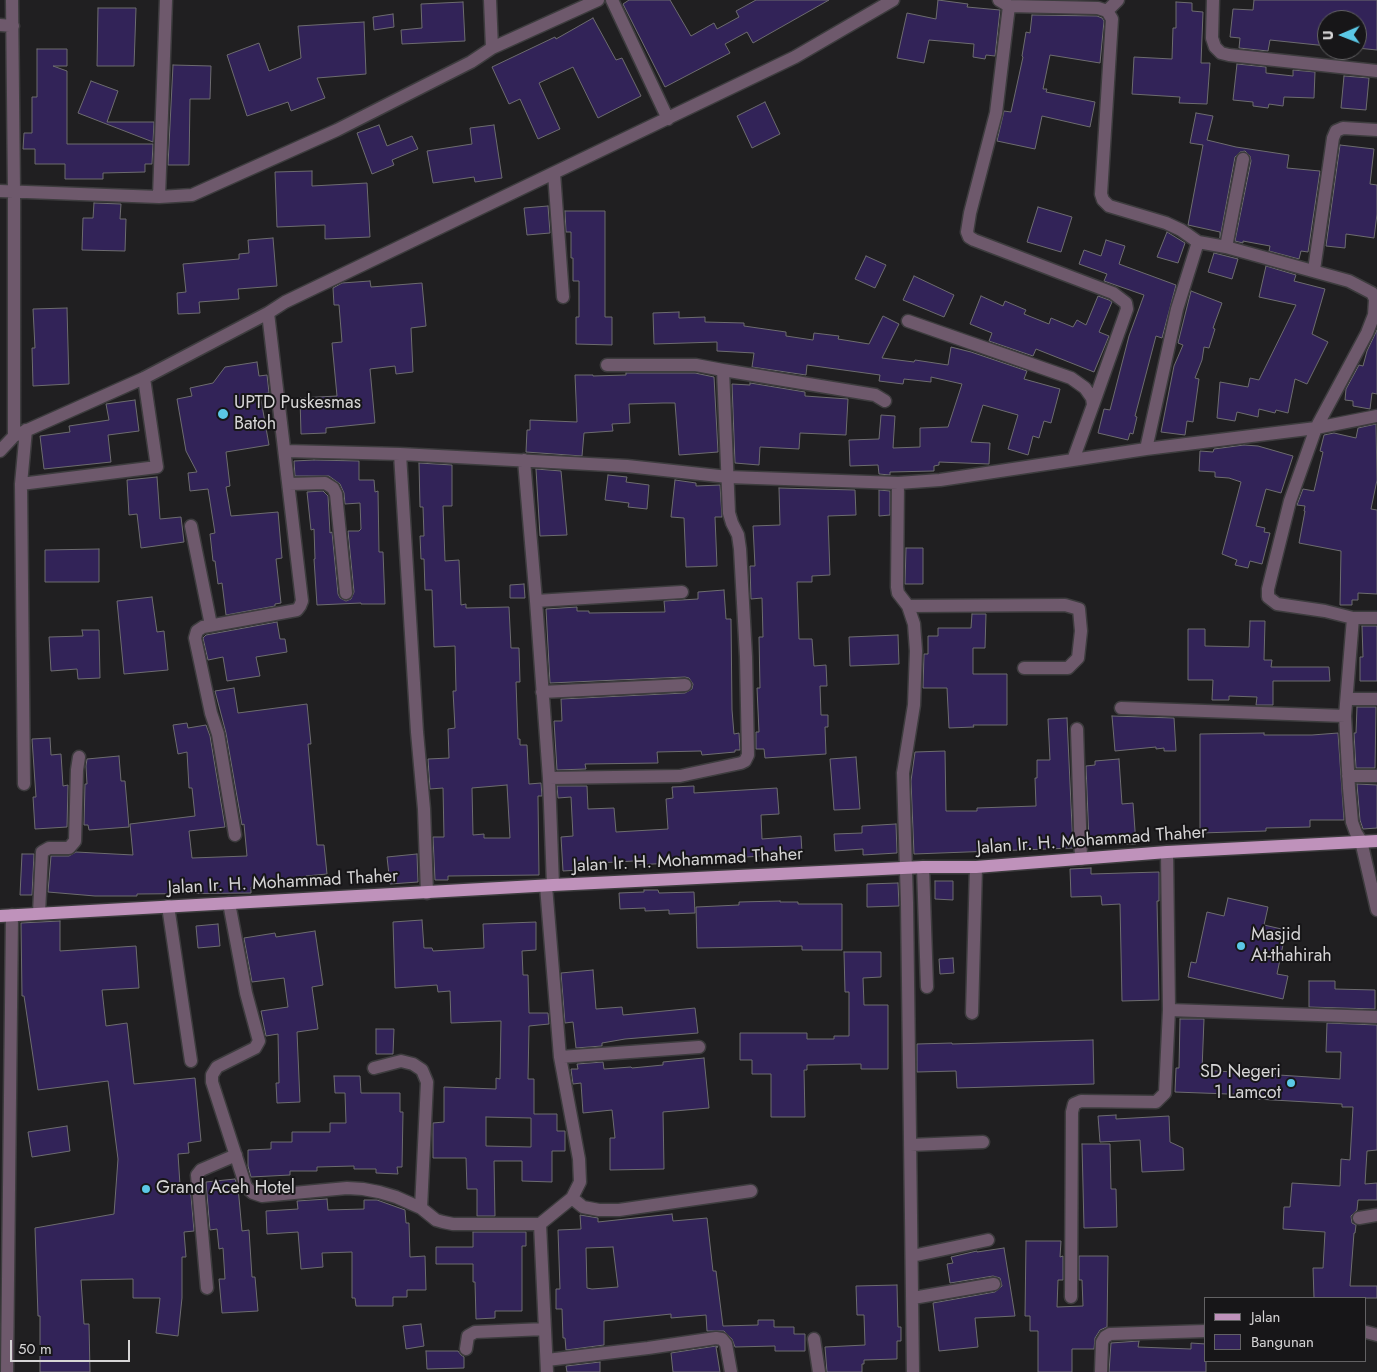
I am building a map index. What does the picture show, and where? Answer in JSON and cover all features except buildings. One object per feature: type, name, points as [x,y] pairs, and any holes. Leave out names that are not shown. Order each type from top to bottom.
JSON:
[{"type":"main road","name":"Jalan Ir. H. Mohammad Thaher","points":[[6,915],[923,867],[976,867],[1167,852],[1377,841]]},
{"type":"street","points":[[12,0],[6,25],[14,190],[14,436]]},
{"type":"street","points":[[159,196],[166,0]]},
{"type":"street","points":[[490,0],[492,48]]},
{"type":"street","points":[[0,191],[159,196],[192,195],[337,130],[471,62],[492,48],[598,0]]},
{"type":"street","points":[[612,0],[668,119]]},
{"type":"street","points":[[0,451],[14,436],[144,378],[268,313],[285,302],[795,57],[893,0]]},
{"type":"street","points":[[1106,11],[1118,0]]},
{"type":"street","points":[[1213,0],[1212,38],[1214,47],[1221,52],[1229,55],[1377,71]]},
{"type":"street","points":[[1073,460],[1127,309],[1126,303],[1113,293],[969,237],[967,232],[970,213],[996,112],[1004,3],[1089,7],[1106,11],[1112,19],[1101,194],[1103,200],[1109,206],[1166,223],[1181,230],[1198,242],[1226,246],[1314,270],[1349,281],[1372,293],[1375,299],[1374,315],[1367,333],[1316,428],[1290,501],[1268,589],[1268,597],[1277,604],[1325,611],[1353,618],[1377,618]]},
{"type":"street","points":[[1314,270],[1333,138],[1336,131],[1342,128],[1377,130]]},
{"type":"street","points":[[1226,246],[1243,159]]},
{"type":"street","points":[[554,172],[563,297]]},
{"type":"street","points":[[1146,449],[1177,309],[1198,242]]},
{"type":"street","points":[[235,835],[218,734],[211,713],[196,638],[197,631],[211,625],[297,610],[302,601],[286,451],[268,313]]},
{"type":"street","points":[[908,321],[1071,378],[1089,392],[1094,405]]},
{"type":"street","points":[[607,366],[696,365],[875,395],[885,401]]},
{"type":"street","points":[[549,778],[680,776],[741,763],[748,756],[740,549],[738,535],[729,513],[723,370]]},
{"type":"street","points":[[22,484],[156,467],[144,378]]},
{"type":"street","points":[[286,451],[524,460],[627,466],[728,476],[898,483],[940,480],[1146,449],[1316,428],[1377,416]]},
{"type":"street","points":[[24,784],[22,484],[26,430]]},
{"type":"street","points":[[400,454],[417,732],[424,809],[427,893]]},
{"type":"street","points":[[229,903],[246,993],[259,1041],[255,1048],[217,1067],[212,1075],[212,1082],[246,1187],[253,1193],[262,1196],[347,1188],[363,1189],[379,1192],[421,1208],[436,1220],[453,1224],[540,1224],[572,1198],[580,1182],[579,1160],[560,1057],[550,886],[549,778],[524,460]]},
{"type":"street","points":[[289,484],[326,483],[333,488],[336,494],[346,593]]},
{"type":"street","points":[[898,483],[897,587],[908,606],[914,624],[916,651],[914,705],[903,773],[914,1372]]},
{"type":"street","points":[[191,526],[211,625]]},
{"type":"street","points":[[536,601],[682,592]]},
{"type":"street","points":[[908,606],[1065,605],[1079,609],[1081,631],[1078,658],[1068,668],[1024,668]]},
{"type":"street","points":[[1353,618],[1345,716],[1348,776],[1352,822],[1361,842],[1377,910]]},
{"type":"street","points":[[542,692],[684,685]]},
{"type":"street","points":[[1347,699],[1377,698]]},
{"type":"street","points":[[1121,708],[1345,716]]},
{"type":"street","points":[[1077,729],[1081,859]]},
{"type":"street","points":[[39,913],[42,852],[49,848],[69,848],[75,841],[79,757]]},
{"type":"street","points":[[1348,776],[1377,776]]},
{"type":"street","points":[[1071,1297],[1072,1112],[1074,1104],[1080,1101],[1156,1102],[1165,1093],[1169,1010],[1167,852]]},
{"type":"street","points":[[923,867],[927,987]]},
{"type":"street","points":[[972,1013],[976,867]]},
{"type":"street","points":[[168,906],[191,1061]]},
{"type":"street","points":[[6,915],[5,1192],[7,1372]]},
{"type":"street","points":[[1169,1010],[1230,1014],[1377,1017]]},
{"type":"street","points":[[560,1057],[698,1047]]},
{"type":"street","points":[[374,1068],[401,1061],[414,1064],[422,1070],[427,1082],[421,1208]]},
{"type":"street","points":[[910,1145],[983,1142]]},
{"type":"street","points":[[207,1288],[197,1176],[201,1170],[236,1155]]},
{"type":"street","points":[[572,1198],[583,1207],[598,1210],[618,1210],[751,1191]]},
{"type":"street","points":[[1359,1218],[1377,1215]]},
{"type":"street","points":[[540,1224],[547,1366],[716,1338],[722,1339],[726,1344],[731,1372]]},
{"type":"street","points":[[912,1256],[988,1240]]},
{"type":"street","points":[[913,1298],[994,1284]]},
{"type":"street","points":[[466,1349],[468,1336],[475,1332],[546,1329]]},
{"type":"street","points":[[1101,1372],[1102,1342],[1110,1334],[1204,1331]]},
{"type":"street","points":[[814,1339],[820,1372]]},
{"type":"place","name":"UPTD Puskesmas Batoh","points":[[223,414]]},
{"type":"place","name":"Masjid At-thahirah","points":[[1241,946]]},
{"type":"place","name":"SD Negeri 1 Lamcot","points":[[1291,1083]]},
{"type":"place","name":"Grand Aceh Hotel","points":[[146,1189]]}]
